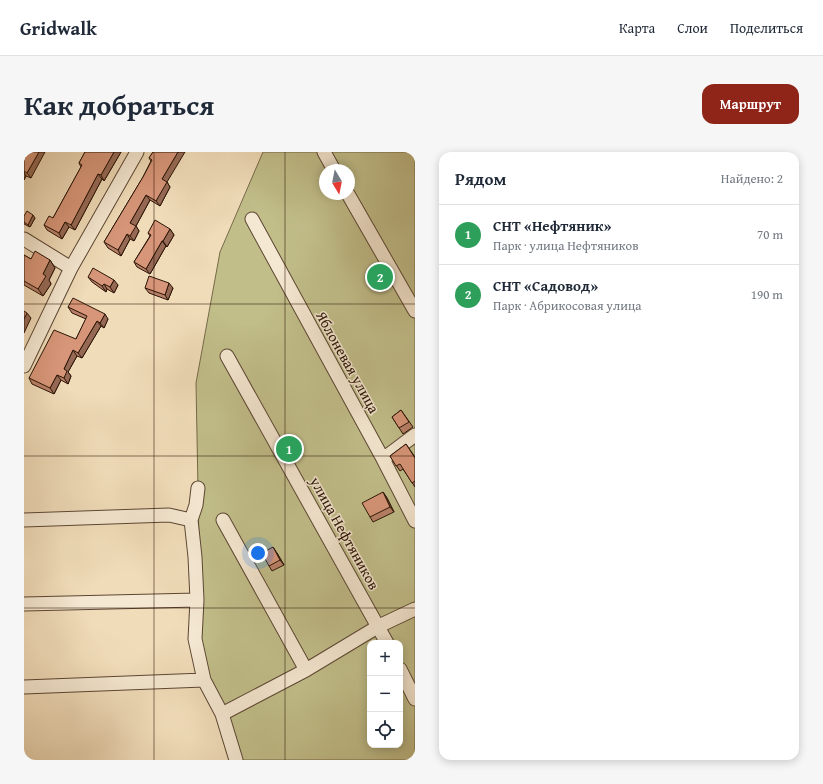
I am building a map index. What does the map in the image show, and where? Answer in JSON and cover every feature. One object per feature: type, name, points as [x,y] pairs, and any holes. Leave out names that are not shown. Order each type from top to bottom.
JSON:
[{"type":"street","points":[[24,366],[71,268],[137,152]]},
{"type":"street","points":[[324,152],[331,164]]},
{"type":"street","points":[[351,200],[415,311]]},
{"type":"street","name":"Яблоневая улица","points":[[252,219],[383,459],[415,521]]},
{"type":"street","points":[[24,239],[71,268]]},
{"type":"street","name":"улица Нефтяников","points":[[227,356],[386,640]]},
{"type":"street","points":[[383,459],[415,435]]},
{"type":"street","points":[[198,488],[196,505],[191,520],[195,557],[197,600],[195,638],[204,680],[222,714],[232,760]]},
{"type":"street","points":[[24,520],[169,515],[191,520]]},
{"type":"street","points":[[223,520],[306,670]]},
{"type":"street","points":[[24,604],[197,600]]},
{"type":"street","points":[[222,714],[306,670],[379,626],[415,609]]},
{"type":"street","points":[[403,675],[415,699]]},
{"type":"street","points":[[24,687],[204,680]]},
{"type":"shaded area","points":[[263,152],[415,152],[415,760],[242,760],[205,669],[201,648],[196,383],[220,252]]},
{"type":"building","points":[[24,152],[39,152],[27,173],[24,171]]},
{"type":"building","points":[[85,152],[114,152],[101,175],[98,174],[71,225],[65,222],[59,233],[44,225],[49,216],[53,218],[82,165],[79,163]]},
{"type":"building","points":[[153,152],[178,152],[162,179],[167,182],[156,201],[146,195],[130,223],[136,226],[130,236],[127,234],[118,250],[104,242],[143,177],[152,160],[149,158]]},
{"type":"building","points":[[27,211],[33,215],[28,225],[24,222],[24,216]]},
{"type":"building","points":[[155,220],[170,229],[146,269],[134,262],[151,235],[148,233]]},
{"type":"building","points":[[35,251],[50,260],[43,274],[46,276],[38,289],[24,281],[24,255],[31,259]]},
{"type":"building","points":[[93,268],[114,280],[110,287],[104,284],[102,286],[88,277]]},
{"type":"building","points":[[149,276],[169,283],[165,295],[145,288]]},
{"type":"building","points":[[73,298],[105,314],[100,323],[97,321],[78,353],[73,350],[64,369],[67,371],[64,378],[57,375],[50,388],[29,378],[54,330],[76,339],[87,316],[68,307]]},
{"type":"building","points":[[24,311],[27,313],[24,319]]},
{"type":"building","points":[[401,410],[409,422],[399,428],[392,417]]},
{"type":"building","points":[[406,444],[415,458],[415,481],[412,483],[400,464],[396,466],[390,456]]},
{"type":"building","points":[[383,492],[390,507],[370,517],[362,503]]},
{"type":"building","points":[[273,547],[280,560],[269,566],[262,553]]},
{"type":"place","name":"СНТ «Садовод»","points":[[380,277]]},
{"type":"place","name":"СНТ «Нефтяник»","points":[[289,449]]}]
